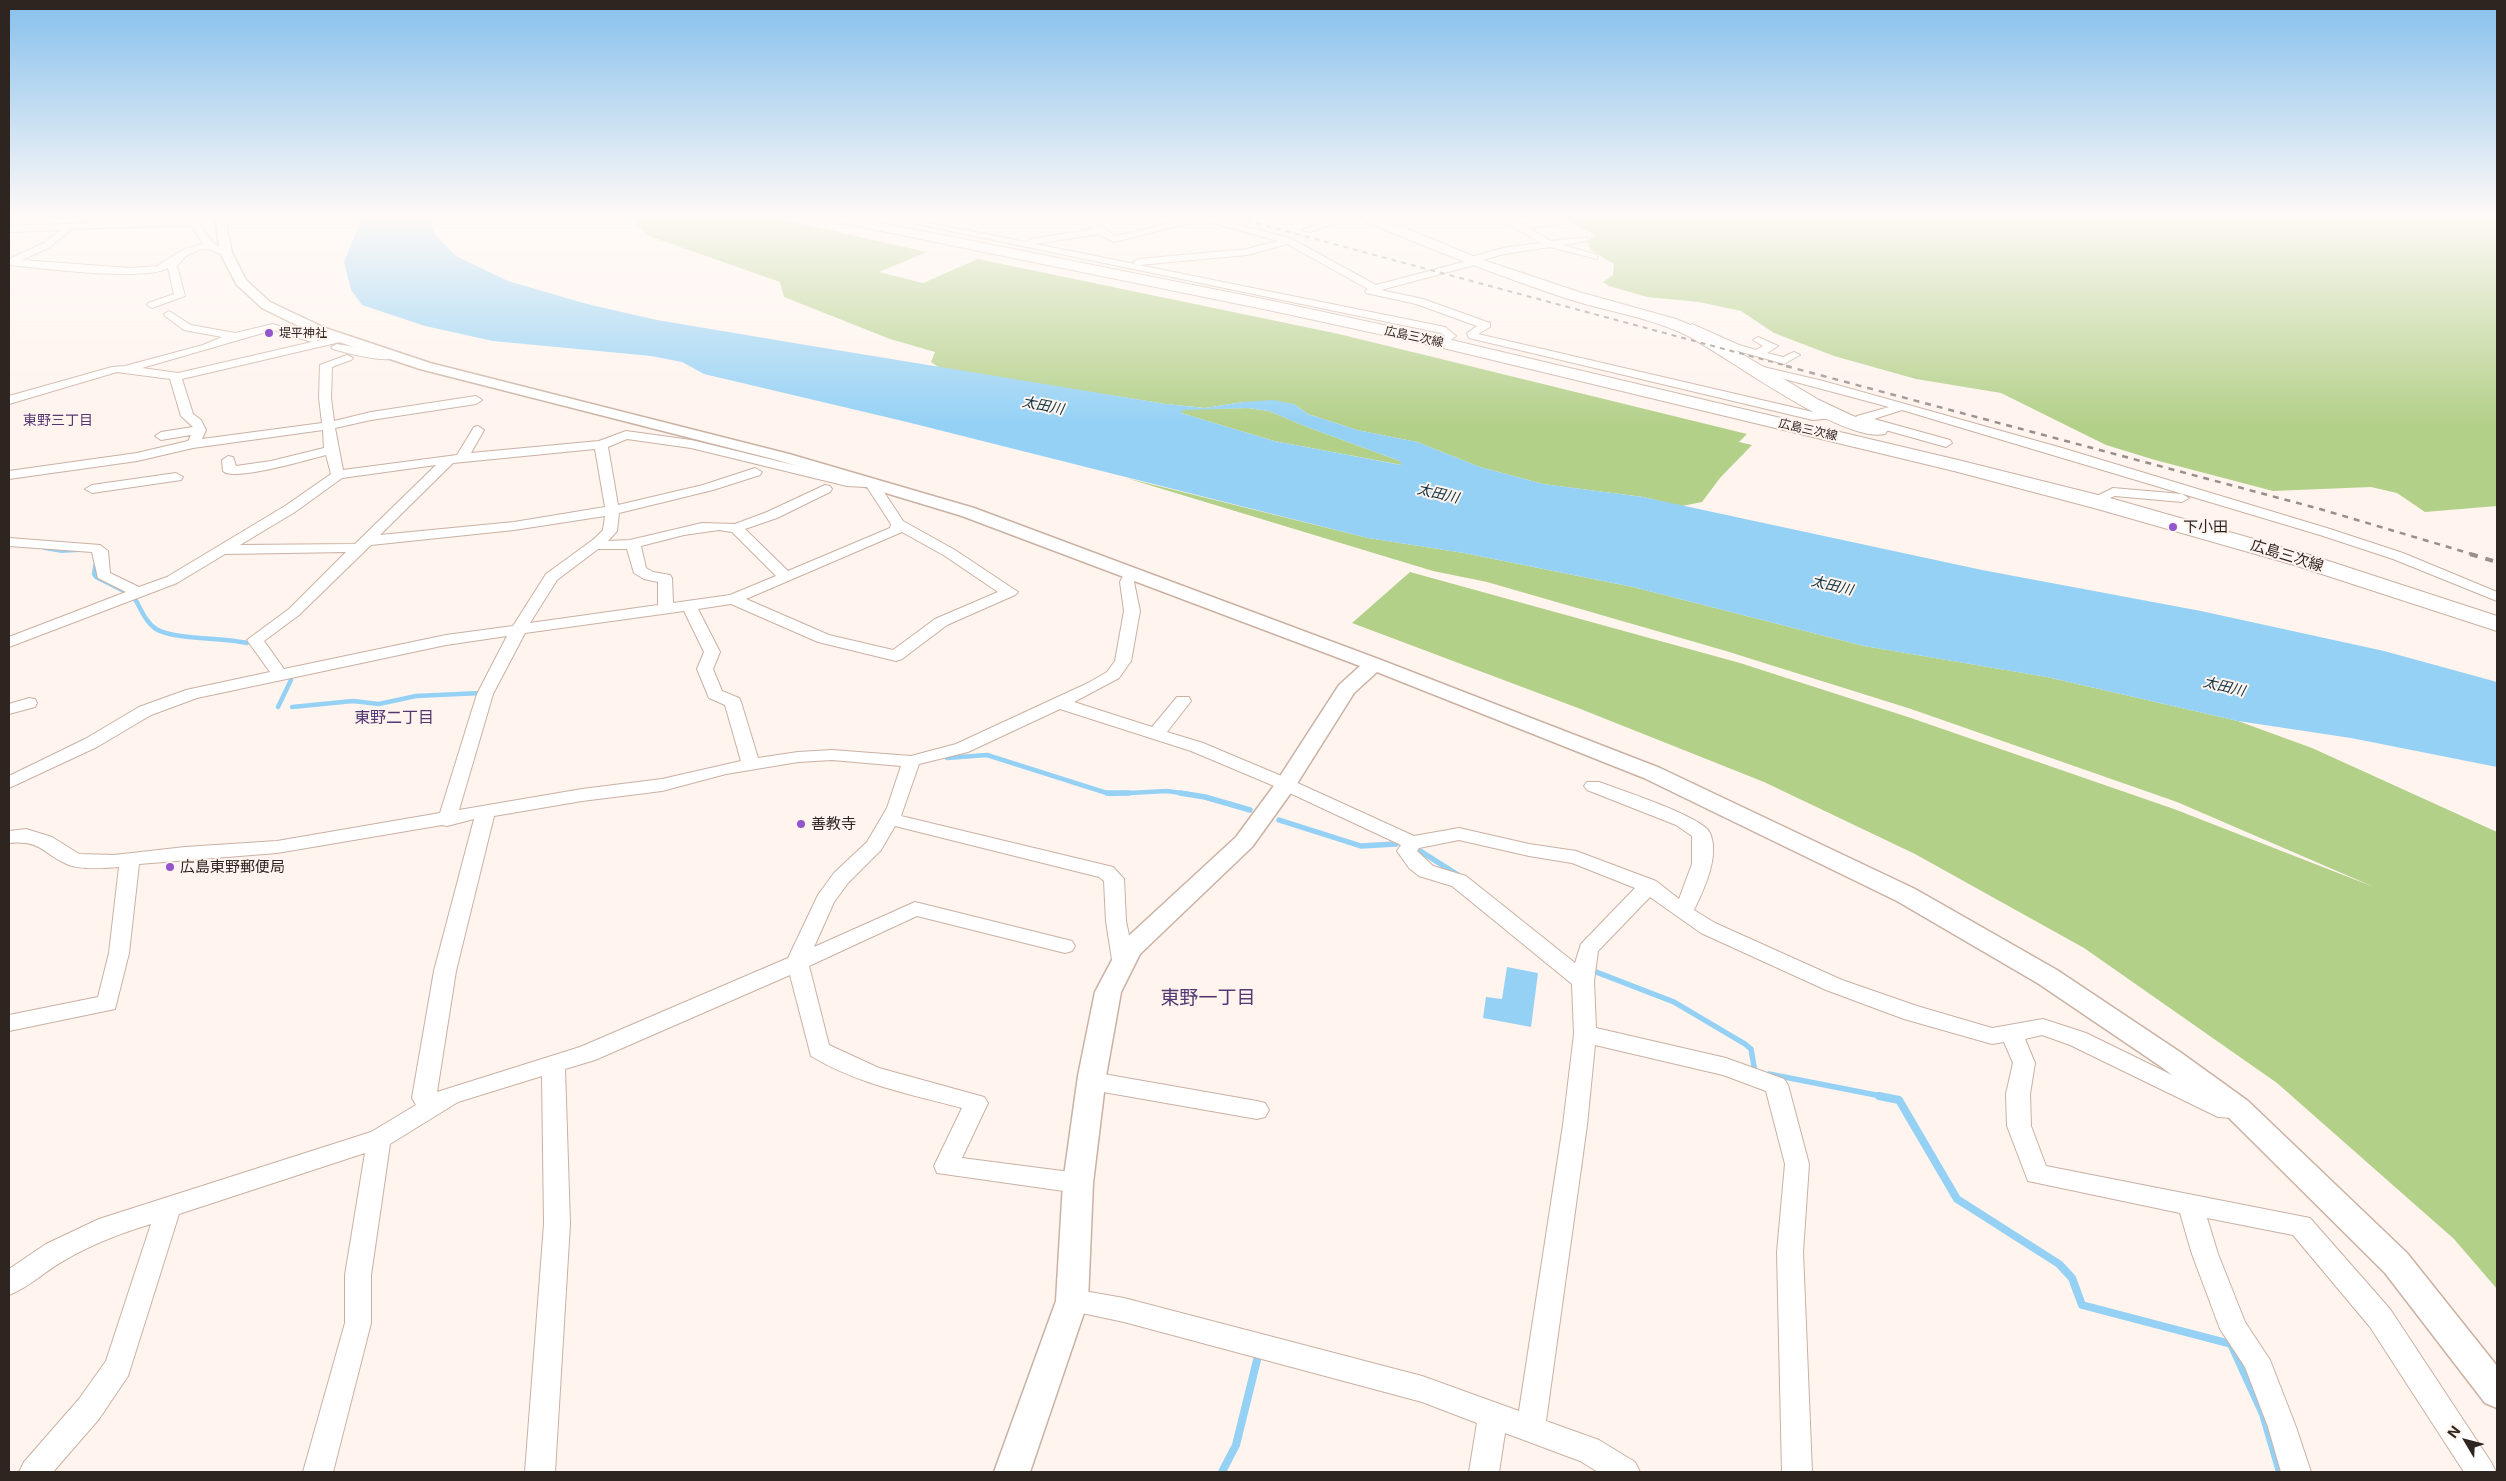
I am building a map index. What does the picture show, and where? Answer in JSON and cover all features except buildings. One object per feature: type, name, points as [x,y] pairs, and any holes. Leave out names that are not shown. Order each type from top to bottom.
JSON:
[{"type":"main road","name":"広島三次線","points":[[1179,287],[1445,341]]},
{"type":"main road","name":"広島三次線","points":[[1207,287],[1282,302],[2104,496],[2254,539],[2497,616]]},
{"type":"main road","name":"広島三次線","points":[[1550,287],[1670,323],[1707,337],[1756,361],[1812,404],[1888,433],[1952,451],[1964,456],[1961,463]]},
{"type":"main road","name":"広島三次線","points":[[1961,463],[2285,555],[2497,624]]},
{"type":"street","points":[[152,305],[180,296],[177,287]]},
{"type":"street","points":[[247,287],[266,305],[342,348]]},
{"type":"street","points":[[1233,287],[1445,330],[1451,336],[1445,341]]},
{"type":"street","points":[[1369,287],[1419,301],[1486,324],[1472,333],[1473,336],[1814,416],[1834,414]]},
{"type":"street","points":[[1365,313],[1367,294],[1372,289],[1379,287]]},
{"type":"street","points":[[169,314],[188,328],[235,336]]},
{"type":"street","points":[[1685,323],[1707,337]]},
{"type":"street","points":[[9,400],[104,372],[126,369],[207,347],[235,336],[273,327],[297,332],[313,338]]},
{"type":"street","points":[[1756,361],[1772,346],[1758,340]]},
{"type":"street","points":[[338,476],[331,450],[328,426],[325,398],[326,365],[342,348]]},
{"type":"street","points":[[126,369],[178,376],[342,348],[394,356],[519,391],[783,456],[968,512],[1374,664],[1652,773],[1906,895],[2048,977],[2170,1059],[2238,1109],[2396,1263],[2497,1392]]},
{"type":"street","points":[[1756,361],[1784,361],[1794,355]]},
{"type":"street","points":[[1756,361],[1775,372],[2058,451],[2398,556],[2497,597]]},
{"type":"street","points":[[178,376],[176,379],[187,416],[197,423],[200,430],[194,444]]},
{"type":"street","points":[[9,476],[120,458],[138,457],[194,444],[328,426],[371,416],[476,400]]},
{"type":"street","points":[[1900,407],[1861,419],[1946,443]]},
{"type":"street","points":[[161,436],[200,430]]},
{"type":"street","points":[[280,675],[255,640],[294,612],[362,545],[455,460],[478,430]]},
{"type":"street","points":[[9,642],[172,580],[290,510],[338,476],[455,460],[601,445],[626,435],[691,444],[811,475],[847,482],[871,483]]},
{"type":"street","points":[[447,820],[485,694],[519,629],[551,577],[595,545],[610,531],[612,510],[601,445]]},
{"type":"street","points":[[228,460],[230,471],[271,465],[331,450]]},
{"type":"street","points":[[132,483],[138,457]]},
{"type":"street","points":[[222,550],[362,545],[500,528],[612,510],[703,490],[755,472]]},
{"type":"street","points":[[92,489],[176,477]]},
{"type":"street","points":[[733,599],[824,639],[896,656],[941,622],[1010,592],[990,581],[950,553],[898,524],[871,483]]},
{"type":"street","points":[[595,545],[604,547],[633,544],[661,536],[725,526],[736,528],[772,515],[824,489]]},
{"type":"street","points":[[2104,496],[2112,492],[2195,499],[2200,496]]},
{"type":"street","points":[[9,783],[92,743],[145,711],[192,694],[446,640],[733,599],[897,530],[898,524]]},
{"type":"street","points":[[736,528],[786,577]]},
{"type":"street","points":[[9,542],[68,548],[95,548],[101,551],[104,574],[139,593]]},
{"type":"street","points":[[633,544],[639,570],[649,576],[665,578],[666,608]]},
{"type":"street","points":[[9,838],[26,835],[45,841],[75,860],[114,861],[185,853],[277,847],[485,814],[582,795],[662,785],[751,765],[798,757],[832,755],[912,761],[962,748],[1094,687],[1112,675],[1124,661],[1132,611],[1127,582],[1131,573]]},
{"type":"street","points":[[689,605],[712,652],[705,669],[715,694],[733,702],[751,765]]},
{"type":"street","points":[[1012,1472],[1072,1300],[1078,1182],[1092,1081],[1108,992],[1130,949],[1244,842],[1285,784],[1346,689],[1374,664]]},
{"type":"street","points":[[1156,734],[1183,701]]},
{"type":"street","points":[[9,709],[29,703]]},
{"type":"street","points":[[1059,703],[1197,747],[1285,784],[1412,843],[1459,834],[1529,850],[1576,856],[1649,886],[1708,928],[1834,985],[1912,1013],[1992,1036],[2043,1027],[2078,1039],[2218,1108],[2238,1109]]},
{"type":"street","points":[[912,761],[896,808],[890,819],[874,846],[841,878],[825,900],[797,962],[819,1050],[829,1057],[877,1075],[976,1103],[946,1166],[1078,1182]]},
{"type":"street","points":[[1593,786],[1683,821],[1701,833],[1703,841],[1700,872],[1683,912]]},
{"type":"street","points":[[429,1108],[424,1098],[445,971],[485,814]]},
{"type":"street","points":[[890,819],[1106,872],[1114,879],[1116,921],[1123,960]]},
{"type":"street","points":[[1412,843],[1407,852],[1416,864],[1426,871],[1459,881],[1583,981]]},
{"type":"street","points":[[9,1023],[107,1003],[119,953],[130,859]]},
{"type":"street","points":[[1531,1428],[1585,1034],[1583,981],[1588,949],[1649,886]]},
{"type":"street","points":[[9,1282],[55,1252],[99,1231],[378,1139],[450,1095],[587,1054],[915,909],[1065,946]]},
{"type":"street","points":[[2011,1033],[2024,1063],[2018,1094],[2019,1126],[2036,1174],[2301,1226],[2380,1318],[2481,1472]]},
{"type":"street","points":[[1585,1034],[1726,1067],[1776,1085],[1797,1164],[1790,1252],[1797,1472]]},
{"type":"street","points":[[540,1472],[557,1224],[553,1064]]},
{"type":"street","points":[[1092,1081],[1257,1110]]},
{"type":"street","points":[[318,1472],[358,1323],[358,1275],[378,1139]]},
{"type":"street","points":[[2190,1204],[2206,1254],[2234,1328],[2256,1360],[2282,1427],[2296,1472]]},
{"type":"street","points":[[34,1472],[88,1409],[118,1367],[169,1207]]},
{"type":"street","points":[[1072,1300],[1124,1310],[1413,1386],[1589,1450],[1625,1472]]},
{"type":"street","points":[[1484,1472],[1493,1415]]},
{"type":"green space","points":[[781,287],[1113,287],[1339,334],[1747,434],[1739,442],[1752,445],[1720,478],[1702,502],[1682,506],[1643,497],[1543,484],[1480,467],[1417,442],[1357,430],[1308,414],[1294,404],[1243,402],[1205,408],[1166,404],[940,368],[931,362],[935,352],[890,339],[784,297]]},
{"type":"green space","points":[[1613,287],[2497,287],[2497,506],[2425,512],[2397,493],[2371,487],[2273,491],[2106,445],[2001,393],[1916,379],[1834,356],[1774,333],[1741,311],[1699,302],[1647,297]]},
{"type":"green space","points":[[1248,408],[1269,411],[1400,461],[1402,465],[1274,441],[1181,413],[1182,409]]},
{"type":"green space","points":[[1126,478],[1368,538],[1464,553],[1633,587],[1864,646],[2047,677],[2238,721],[2312,748],[2497,832],[2497,1289],[2454,1239],[2277,1083],[2084,948],[1915,854],[1764,782],[1578,708],[1352,623],[1410,572],[1740,663],[1908,717],[2174,809],[2374,887],[2177,802],[1911,709],[1726,651],[1487,582],[1433,571]]},
{"type":"water","name":"太田川","points":[[350,287],[529,287],[587,304],[657,320],[1166,404],[1205,408],[1243,402],[1273,400],[1294,404],[1308,414],[1357,430],[1417,442],[1480,467],[1543,484],[1643,497],[1982,570],[2201,611],[2384,651],[2497,682],[2497,767],[2351,738],[2238,721],[2047,677],[1864,646],[1633,587],[1464,553],[1368,538],[907,422],[704,374],[682,362],[651,356],[493,341],[425,326],[362,305]],"holes":[[[1248,408],[1269,411],[1400,461],[1401,465],[1274,441],[1181,413],[1183,410]]]},
{"type":"water","points":[[1507,967],[1538,973],[1531,1027],[1483,1018],[1486,997],[1502,999]]},
{"type":"waterway","points":[[44,548],[62,551],[80,550]]},
{"type":"waterway","points":[[96,562],[94,574],[96,577],[128,593]]},
{"type":"waterway","points":[[134,597],[152,626],[164,633],[247,643]]},
{"type":"waterway","points":[[278,707],[291,680],[290,675],[287,675]]},
{"type":"waterway","points":[[292,707],[353,701],[379,704],[416,696],[481,693]]},
{"type":"waterway","points":[[947,758],[987,755],[1110,794],[1129,793]]},
{"type":"waterway","points":[[1129,793],[1167,791],[1188,794]]},
{"type":"waterway","points":[[1107,793],[1129,793]]},
{"type":"waterway","points":[[1180,793],[1205,797],[1250,810]]},
{"type":"waterway","points":[[1279,820],[1361,846],[1396,844]]},
{"type":"waterway","points":[[1417,849],[1458,875]]},
{"type":"waterway","points":[[1591,970],[1674,1002],[1745,1044],[1751,1049],[1755,1072],[1758,1072]]},
{"type":"waterway","points":[[1769,1074],[1886,1097]]},
{"type":"waterway","points":[[1879,1096],[1899,1100],[1957,1199],[2059,1264],[2072,1278],[2082,1305],[2231,1344],[2263,1414],[2280,1472]]},
{"type":"waterway","points":[[1222,1472],[1236,1445],[1259,1352]]},
{"type":"railway","points":[[1494,287],[1791,367]]},
{"type":"railway","points":[[1786,366],[2320,509],[2475,555]]},
{"type":"railway","points":[[2470,554],[2497,562]]},
{"type":"place","name":"堤平神社","points":[[269,333]]},
{"type":"place","name":"下小田","points":[[2173,527]]},
{"type":"place","name":"善教寺","points":[[801,824]]},
{"type":"place","name":"広島東野郵便局","points":[[170,867]]},
{"type":"district","name":"東野三丁目","points":[[58,421]]},
{"type":"district","name":"東野二丁目","points":[[394,718]]},
{"type":"district","name":"東野一丁目","points":[[1208,998]]}]
